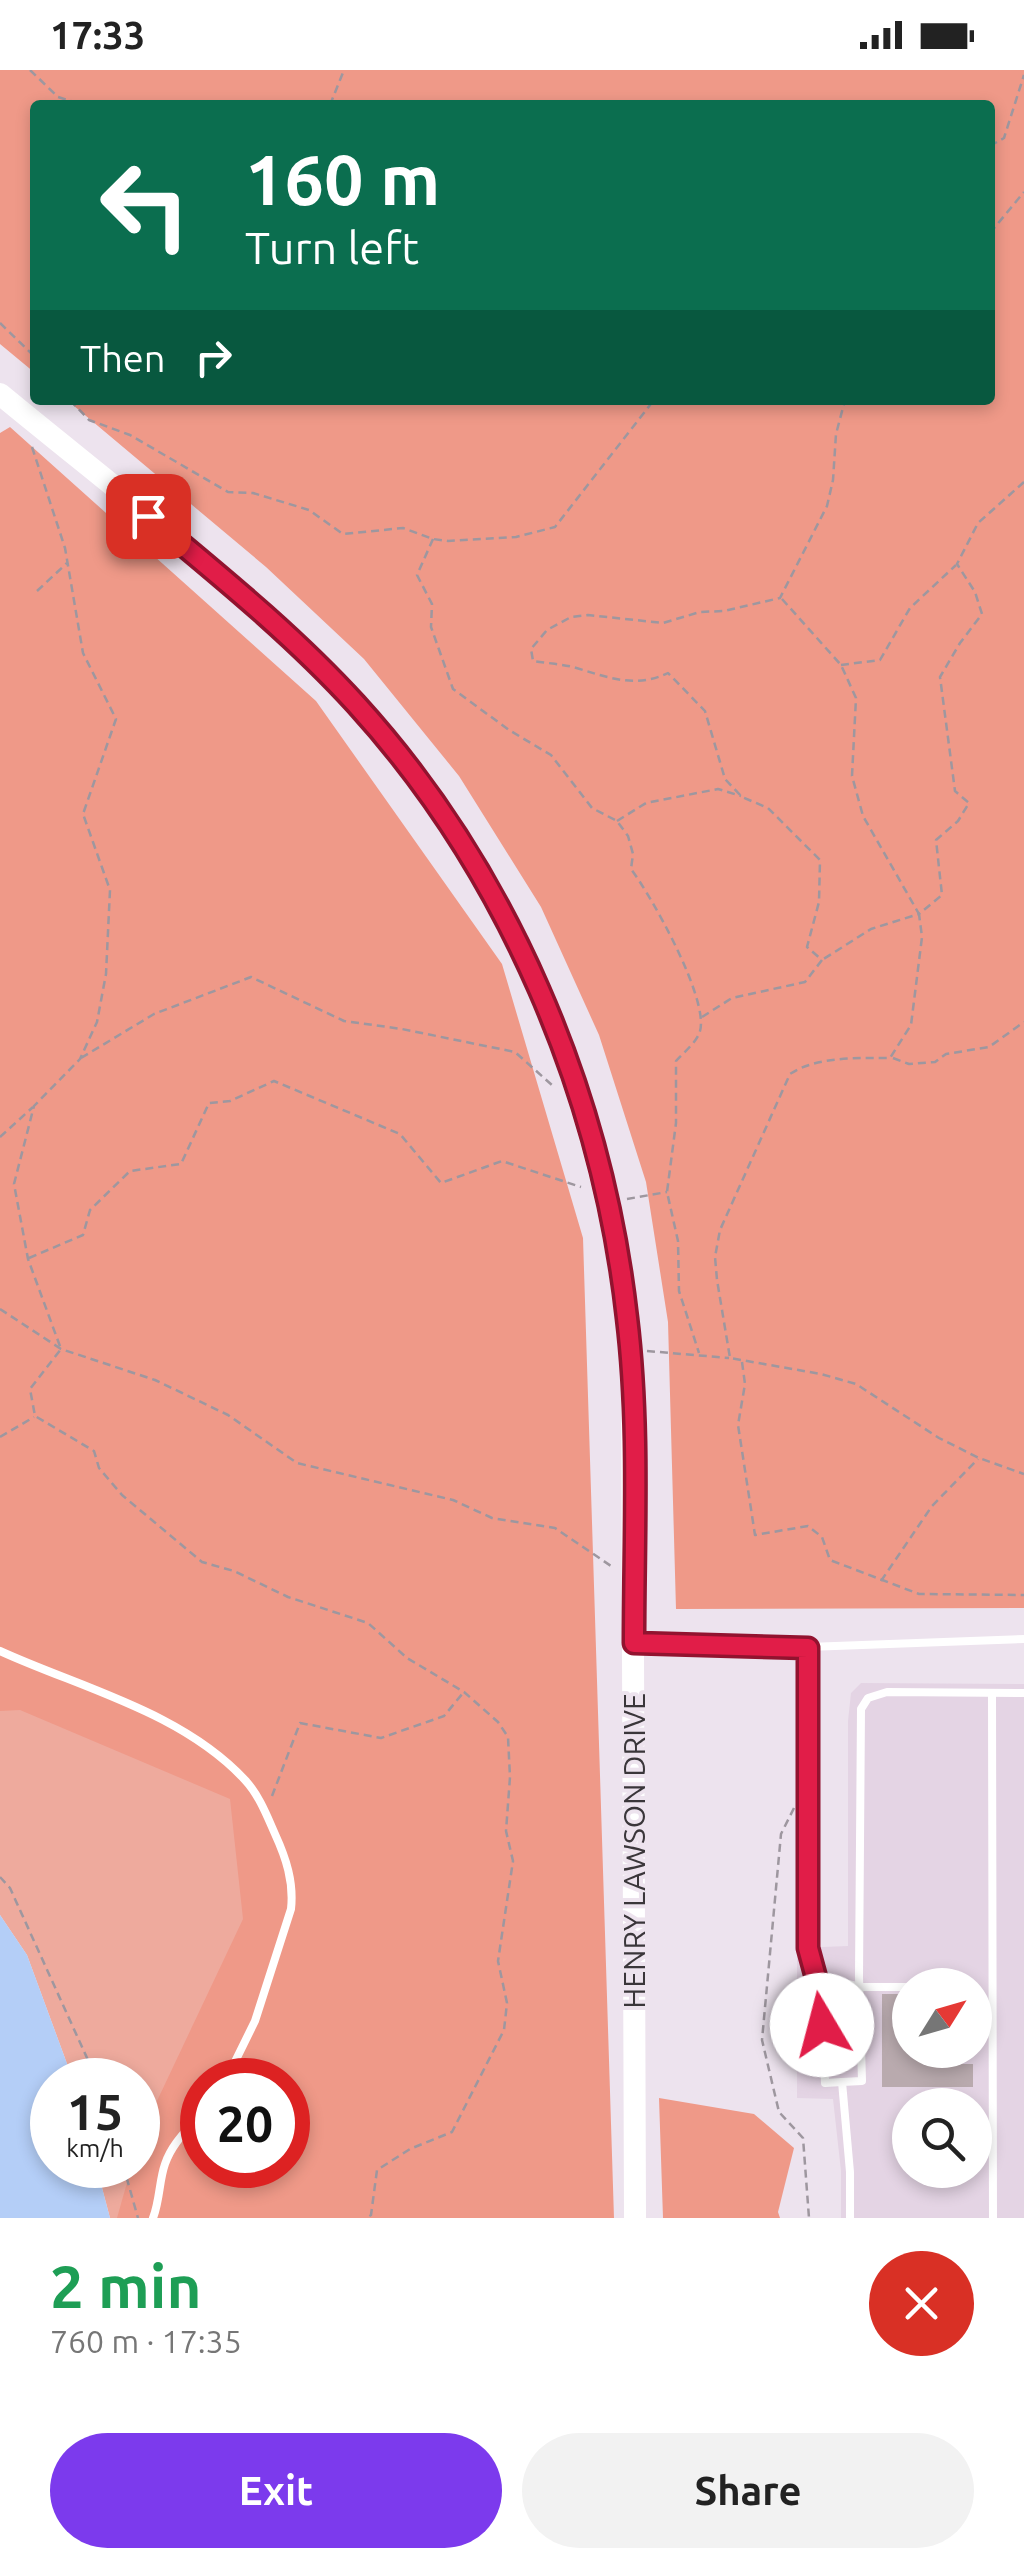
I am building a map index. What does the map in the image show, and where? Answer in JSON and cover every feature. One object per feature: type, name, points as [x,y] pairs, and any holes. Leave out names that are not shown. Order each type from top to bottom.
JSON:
[{"type":"main road","name":"HENRY LAWSON DRIVE","points":[[0,394],[270,619],[339,686],[396,753],[475,868],[520,950],[571,1071],[608,1203],[630,1349],[635,2218]]},
{"type":"lane","points":[[634,1643],[808,1648],[1024,1639]]},
{"type":"lane","points":[[808,1648],[808,1948],[821,1996],[825,2082],[862,2080],[861,1709],[868,1698],[886,1692],[1024,1693]]},
{"type":"lane","points":[[0,1651],[174,1727],[222,1758],[248,1782],[266,1811],[293,1890],[255,2021],[237,2058]]},
{"type":"lane","points":[[992,1693],[992,2218]]},
{"type":"lane","points":[[816,1976],[860,1986],[892,1987]]},
{"type":"lane","points":[[842,2082],[850,2218]]},
{"type":"lane","points":[[154,2218],[163,2168],[180,2138]]},
{"type":"path","points":[[30,70],[58,96],[69,100]]},
{"type":"path","points":[[332,100],[344,70]]},
{"type":"path","points":[[995,143],[1004,138],[1024,75]]},
{"type":"path","points":[[995,227],[1024,192]]},
{"type":"path","points":[[0,325],[6,326],[30,352]]},
{"type":"path","points":[[75,405],[90,420],[130,434],[228,492],[253,493],[309,510],[343,534],[403,528],[448,541],[516,537],[555,527],[650,405]]},
{"type":"path","points":[[780,598],[826,506],[844,405]]},
{"type":"path","points":[[32,448],[68,562],[83,654],[116,719],[82,814],[110,890],[106,974],[97,1022],[80,1059]]},
{"type":"path","points":[[841,665],[880,660],[910,608],[957,564],[978,523],[1024,482]]},
{"type":"path","points":[[434,539],[417,574],[432,604],[431,627],[453,689],[550,755],[592,808],[617,821],[628,836],[633,854],[631,869],[648,892],[686,970],[702,1016],[699,1036],[676,1061],[676,1123],[667,1192],[678,1241],[678,1291],[699,1353]]},
{"type":"path","points":[[37,592],[68,562]]},
{"type":"path","points":[[702,1016],[732,998],[805,982],[822,960],[871,929],[919,914],[942,896],[936,840],[958,821],[969,803],[955,791],[940,677],[982,614],[975,592],[957,564]]},
{"type":"path","points":[[780,598],[841,665],[856,698],[852,776],[863,816],[919,914],[922,937],[911,1025],[890,1058]]},
{"type":"path","points":[[742,797],[725,779],[705,711],[668,673],[653,680],[626,682],[533,660],[531,649],[547,630],[572,617],[588,615],[663,623],[700,612],[724,611],[780,598]]},
{"type":"path","points":[[617,821],[646,803],[718,789],[768,808],[820,860],[819,902],[807,947],[822,960]]},
{"type":"path","points":[[0,1137],[80,1059],[126,1029],[196,996],[251,977],[344,1021],[515,1052],[558,1090]]},
{"type":"path","points":[[730,1358],[716,1269],[720,1230],[786,1080],[795,1070],[848,1058],[890,1058],[909,1064],[935,1062],[946,1054],[988,1047],[1024,1022]]},
{"type":"path","points":[[28,1259],[83,1236],[90,1210],[130,1171],[181,1164],[210,1103],[230,1101],[274,1081],[400,1134],[440,1183],[502,1161],[588,1190],[608,1203],[667,1192]]},
{"type":"path","points":[[34,1106],[14,1184],[28,1259],[61,1348]]},
{"type":"path","points":[[0,1309],[61,1348],[155,1380],[228,1415],[297,1463],[452,1500],[492,1518],[555,1528],[634,1585]]},
{"type":"path","points":[[61,1348],[30,1389],[35,1416],[94,1451],[99,1468],[122,1495],[202,1562],[234,1570],[288,1597],[368,1623],[406,1658],[464,1692],[498,1722],[508,1737],[506,1831],[512,1861],[498,1961],[507,2003],[504,2030],[452,2132],[377,2170],[371,2215],[366,2218]]},
{"type":"path","points":[[630,1349],[699,1353],[856,1384],[908,1420],[979,1458],[1024,1474]]},
{"type":"path","points":[[742,1362],[746,1384],[738,1425],[755,1536],[808,1526],[822,1537],[830,1560],[919,1594],[1024,1595]]},
{"type":"path","points":[[0,1437],[35,1416]]},
{"type":"path","points":[[881,1581],[932,1506],[979,1458]]},
{"type":"path","points":[[266,1811],[300,1723],[380,1738],[444,1716],[464,1692]]},
{"type":"path","points":[[806,1784],[781,1834],[762,2040],[778,2112],[803,2138],[809,2218]]},
{"type":"path","points":[[0,1877],[10,1888],[87,2058]]},
{"type":"path","points":[[130,2188],[138,2218]]},
{"type":"shaded area","points":[[0,70],[1024,70],[1024,1608],[676,1609],[668,1322],[646,1182],[599,1035],[541,907],[459,776],[364,659],[266,567],[73,405],[995,405],[995,100],[30,100],[30,369],[0,344]]},
{"type":"shaded area","points":[[10,427],[316,701],[502,964],[583,1238],[614,2218],[117,2218],[125,2188],[160,2188],[160,2095],[243,1919],[230,1799],[20,1710],[0,1711],[0,433]]},
{"type":"shaded area","points":[[0,1641],[297,1773],[209,2058],[180,2058],[180,2188],[194,2188],[184,2218],[110,2218],[102,2188],[160,2188],[160,2058],[65,2058],[27,1955],[0,1915]]},
{"type":"shaded area","points":[[861,1683],[1024,1684],[1024,2218],[841,2218],[841,2171],[833,2099],[797,2098],[797,1948],[848,1946],[851,1693]]},
{"type":"shaded area","points":[[659,2098],[754,2114],[794,2148],[778,2212],[780,2218],[663,2218]]},
{"type":"water","points":[[0,1915],[27,1955],[65,2058],[30,2058],[30,2188],[102,2188],[110,2218],[0,2218]]},
{"type":"building","points":[[882,1994],[892,1994],[892,2068],[973,2068],[973,2087],[882,2087]]},
{"type":"route","points":[[148,516],[270,619],[360,708],[435,806],[475,868],[532,975],[571,1071],[590,1133],[620,1266],[632,1371],[634,1643],[808,1648],[808,1948],[821,1996],[822,2025]]}]
